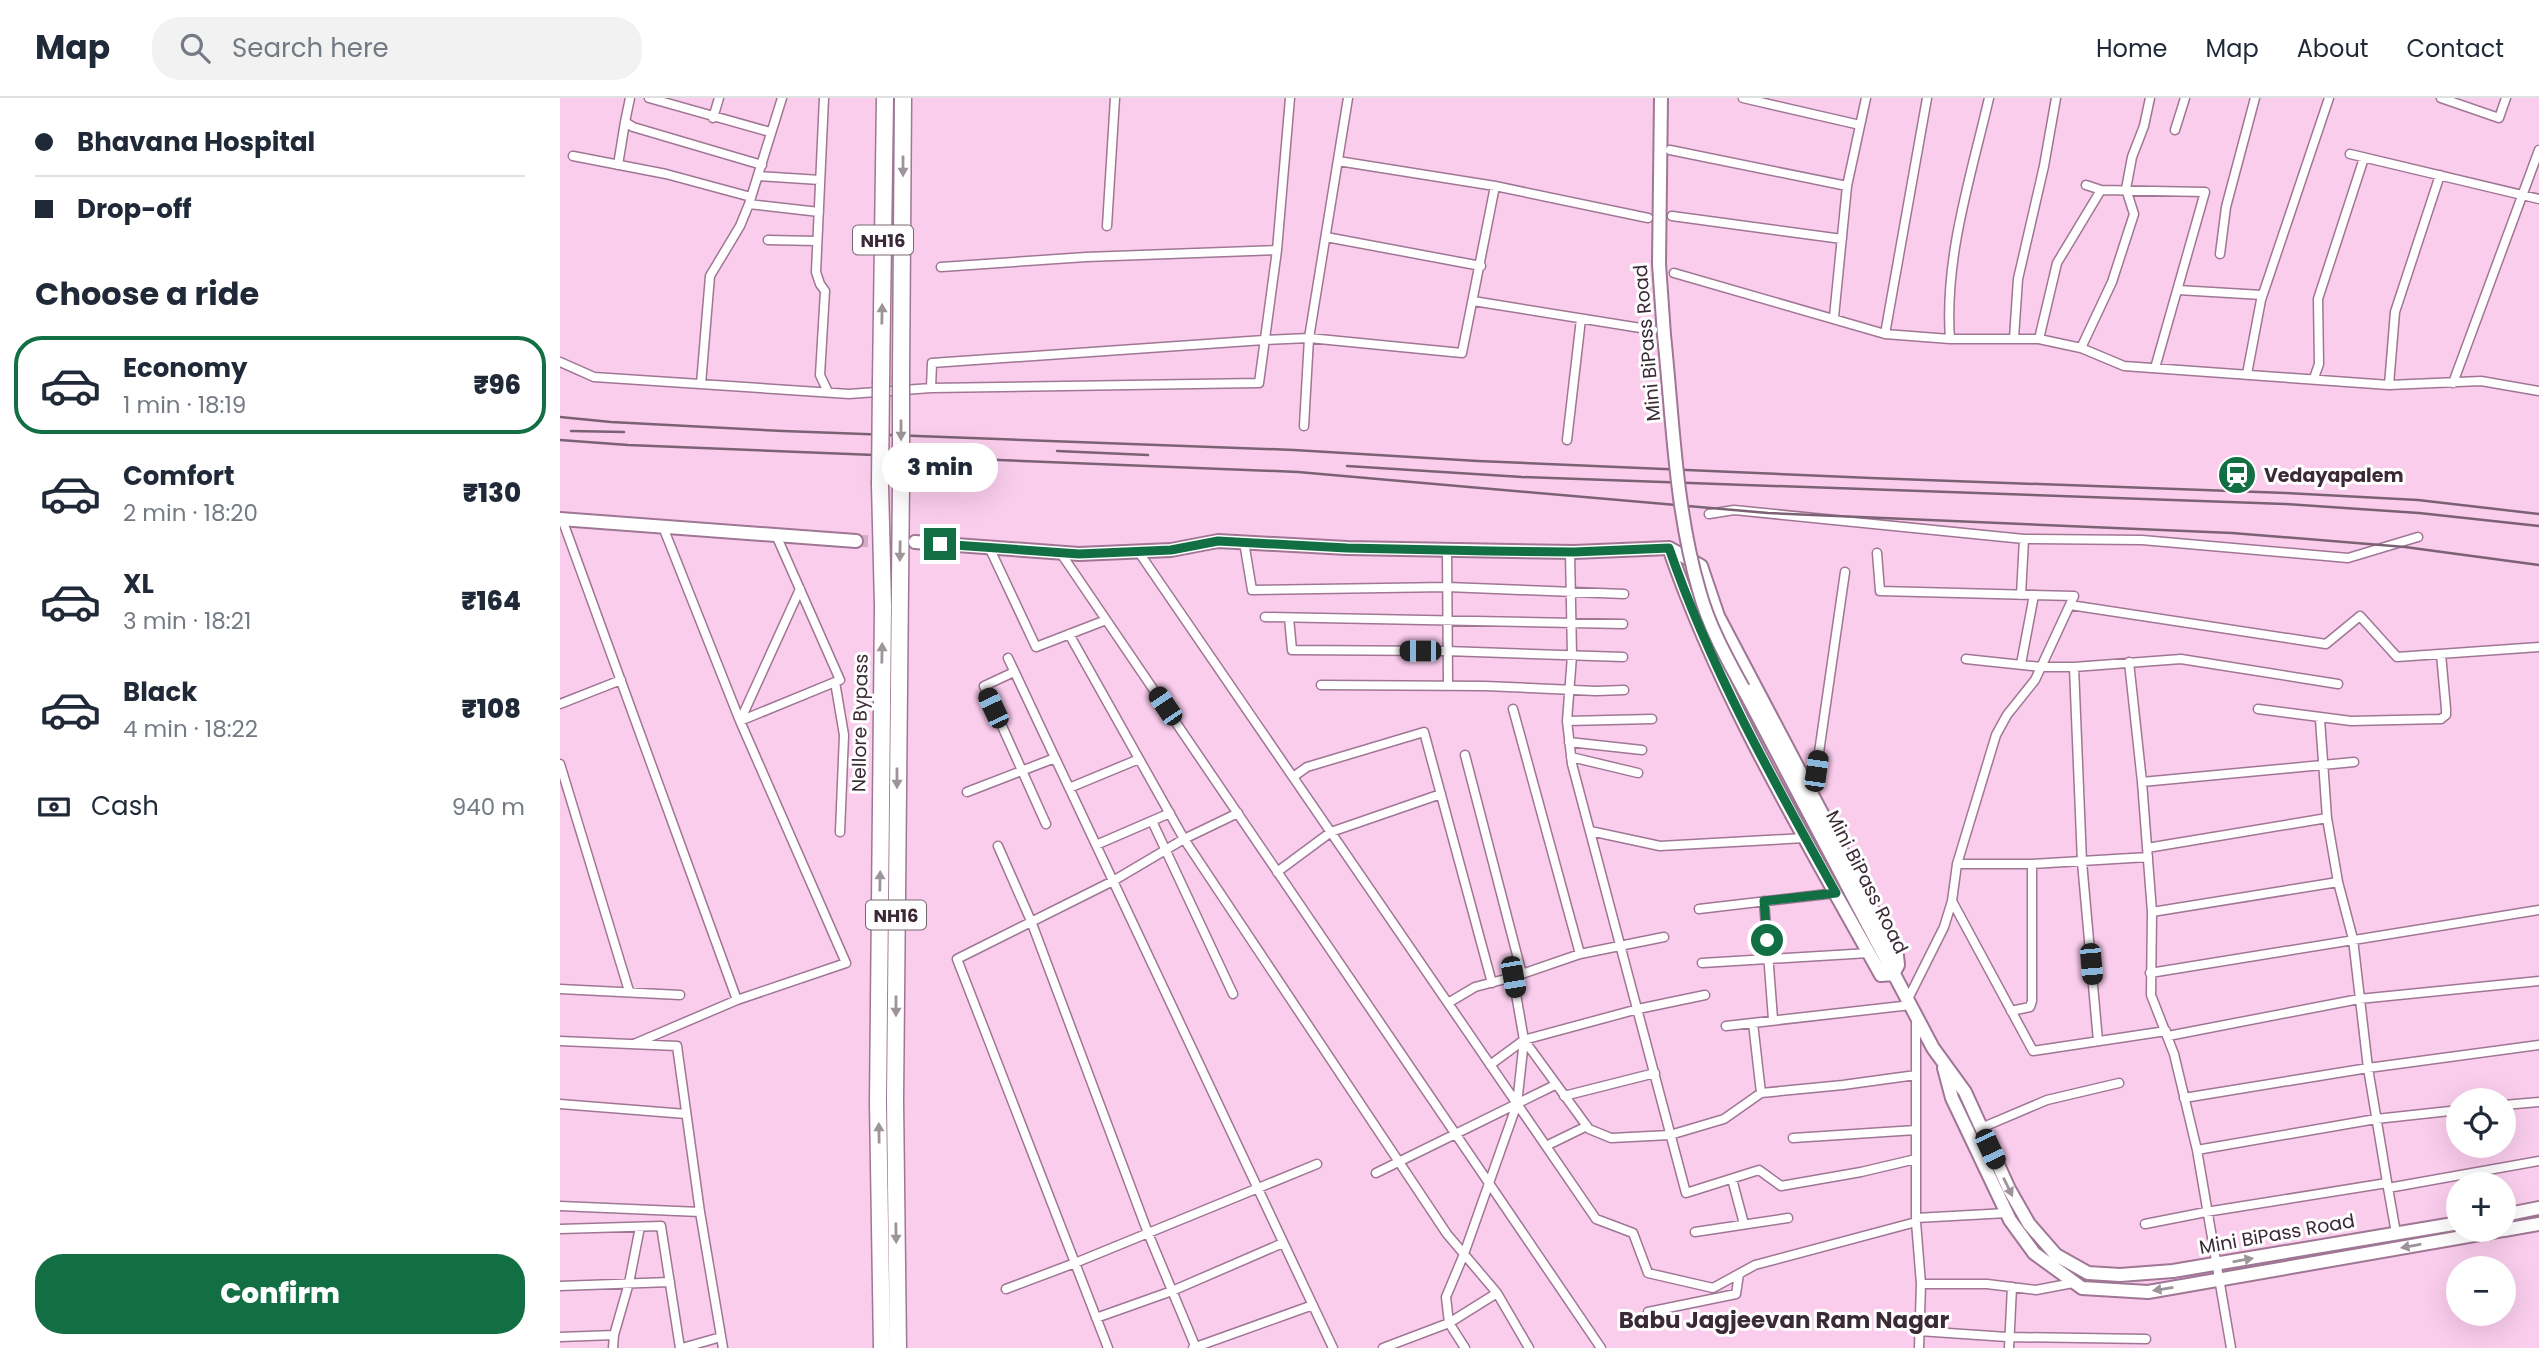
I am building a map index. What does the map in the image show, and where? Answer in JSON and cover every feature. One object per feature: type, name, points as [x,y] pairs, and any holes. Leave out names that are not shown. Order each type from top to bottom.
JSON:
[{"type":"highway","name":"Nellore Bypass","points":[[882,1348],[878,1103],[883,606],[880,484],[885,98]]},
{"type":"highway","name":"Nellore Bypass","points":[[898,1348],[895,1100],[903,98]]},
{"type":"street","points":[[618,165],[630,98]]},
{"type":"street","points":[[713,118],[719,98]]},
{"type":"street","points":[[701,384],[710,276],[740,226],[782,98]]},
{"type":"street","points":[[824,98],[816,272],[825,291],[820,375],[828,392]]},
{"type":"street","points":[[1107,226],[1115,98]]},
{"type":"street","points":[[560,362],[594,377],[849,394],[931,388],[1259,383],[1278,250],[1290,98]]},
{"type":"street","points":[[1304,426],[1309,338],[1348,98]]},
{"type":"street","name":"Mini BiPass Road","points":[[1661,98],[1659,264],[1664,335],[1685,534],[1699,593],[1725,655],[1893,974],[1942,1062],[1965,1093],[2020,1210],[2056,1255],[2088,1273],[2120,1275],[2216,1265],[2446,1225]]},
{"type":"street","points":[[1743,98],[1860,125]]},
{"type":"street","points":[[1834,317],[1847,186],[1866,98]]},
{"type":"street","points":[[1885,334],[1927,98]]},
{"type":"street","points":[[1950,339],[1948,311],[1959,225],[1989,98]]},
{"type":"street","points":[[2014,338],[2018,279],[2044,166],[2056,98]]},
{"type":"street","points":[[2081,348],[2112,282],[2134,214],[2126,189],[2132,157],[2144,127],[2151,98]]},
{"type":"street","points":[[2175,130],[2185,98]]},
{"type":"street","points":[[2220,254],[2226,207],[2255,98]]},
{"type":"street","points":[[2247,374],[2262,295],[2329,98]]},
{"type":"street","points":[[2441,98],[2500,118],[2506,98]]},
{"type":"street","points":[[654,99],[713,118],[770,132]]},
{"type":"street","points":[[625,122],[762,164]]},
{"type":"street","points":[[1670,150],[1847,186]]},
{"type":"street","points":[[2453,383],[2539,150]]},
{"type":"street","points":[[2350,154],[2539,199]]},
{"type":"street","points":[[573,156],[666,174],[750,201],[819,212]]},
{"type":"street","points":[[2315,378],[2319,364],[2318,299],[2364,158]]},
{"type":"street","points":[[1338,161],[1495,186],[1648,218]]},
{"type":"street","points":[[2389,385],[2395,312],[2440,175]]},
{"type":"street","points":[[758,176],[820,180]]},
{"type":"street","points":[[2086,185],[2101,190],[2205,192],[2155,368]]},
{"type":"street","points":[[931,388],[932,363],[1264,340],[1309,338],[1462,353],[1495,186]]},
{"type":"street","points":[[2039,339],[2057,264],[2101,190]]},
{"type":"street","points":[[1672,216],[1842,239]]},
{"type":"street","points":[[1326,237],[1481,266]]},
{"type":"street","points":[[768,240],[817,241]]},
{"type":"street","points":[[941,267],[1086,257],[1278,250]]},
{"type":"street","points":[[1674,273],[1834,317],[1885,334],[1950,339],[2039,339],[2081,348],[2124,366],[2389,385],[2481,381],[2539,391]]},
{"type":"street","points":[[2178,290],[2262,295]]},
{"type":"street","points":[[1473,301],[1653,330]]},
{"type":"street","points":[[1567,440],[1581,319]]},
{"type":"street","points":[[1709,513],[1734,510],[2024,539],[2142,540],[2348,558],[2418,537]]},
{"type":"street","points":[[737,1000],[561,519],[856,541]]},
{"type":"street","points":[[634,1044],[737,1000],[846,963],[740,721],[663,527]]},
{"type":"street","points":[[740,721],[840,681],[776,535]]},
{"type":"street","points":[[2021,595],[2024,539]]},
{"type":"street","points":[[915,542],[1060,552],[1171,550],[1218,541],[1570,552],[1669,548],[1701,566],[1718,616],[1897,956],[1898,965],[1893,974],[1881,975],[1726,688],[1689,606],[1669,548]]},
{"type":"street","points":[[1244,542],[1252,590],[1447,587],[1624,594]]},
{"type":"street","points":[[989,547],[1036,647],[1106,620]]},
{"type":"street","points":[[1447,550],[1448,685]]},
{"type":"street","points":[[1138,551],[1596,1220],[1633,1233],[1648,1273],[1713,1288],[1755,1265],[1916,1220],[2007,1213]]},
{"type":"street","points":[[1060,552],[1601,1348]]},
{"type":"street","points":[[1570,552],[1572,656],[1567,721],[1571,757],[1686,1193],[1759,1170],[1782,1186],[1861,1172],[1916,1158]]},
{"type":"street","points":[[1877,553],[1880,592],[2074,596],[2035,680],[2007,715],[1996,735],[1957,864],[1952,901],[1944,927],[1911,1006],[1916,1075],[1916,1220],[1921,1284],[1919,1348]]},
{"type":"street","points":[[1812,796],[1845,572]]},
{"type":"street","points":[[740,721],[800,589]]},
{"type":"street","points":[[2021,664],[2034,595]]},
{"type":"street","points":[[2070,606],[2326,644],[2360,616],[2398,657],[2539,647]]},
{"type":"street","points":[[1265,617],[1623,624]]},
{"type":"street","points":[[1289,618],[1292,650],[1448,651],[1622,657]]},
{"type":"street","points":[[1069,635],[1184,839],[1447,1234],[1497,1293],[1529,1348]]},
{"type":"street","points":[[2258,709],[2351,722],[2441,719],[2446,715],[2446,709],[2441,654]]},
{"type":"street","points":[[1008,658],[1333,1348]]},
{"type":"street","points":[[1966,659],[2042,667],[2181,659],[2338,684]]},
{"type":"street","points":[[2129,662],[2152,912],[2151,995],[2167,1033],[2197,1150],[2231,1348]]},
{"type":"street","points":[[2074,667],[2082,862],[2098,1041]]},
{"type":"street","points":[[1014,672],[984,686],[1046,824]]},
{"type":"street","points":[[560,704],[621,680]]},
{"type":"street","points":[[835,682],[844,735],[840,832]]},
{"type":"street","points":[[1321,685],[1624,690]]},
{"type":"street","points":[[1513,709],[1580,954]]},
{"type":"street","points":[[1567,721],[1652,719]]},
{"type":"street","points":[[2320,719],[2327,818],[2338,883],[2353,939],[2368,1068],[2396,1233]]},
{"type":"street","points":[[1293,777],[1307,767],[1424,732],[1492,983]]},
{"type":"street","points":[[1569,742],[1642,750]]},
{"type":"street","points":[[1465,755],[1518,976],[1524,1040],[1517,1104],[1446,1297],[1449,1323],[1465,1348]]},
{"type":"street","points":[[1571,757],[1638,773]]},
{"type":"street","points":[[967,792],[1055,758]]},
{"type":"street","points":[[1069,789],[1139,759]]},
{"type":"street","points":[[2142,782],[2354,762]]},
{"type":"street","points":[[560,764],[629,991]]},
{"type":"street","points":[[1277,872],[1331,832],[1441,794]]},
{"type":"street","points":[[1096,845],[1170,813]]},
{"type":"street","points":[[1108,1348],[957,959],[1113,881],[1184,839],[1238,813]]},
{"type":"street","points":[[1957,864],[2082,862],[2148,853],[2327,818]]},
{"type":"street","points":[[1152,821],[1233,994]]},
{"type":"street","points":[[1590,831],[1660,846],[1805,838]]},
{"type":"street","points":[[998,846],[1031,921],[1148,1233],[1195,1348],[1313,1306]]},
{"type":"street","points":[[2011,1011],[2030,1007],[2032,1001],[2032,864]]},
{"type":"street","points":[[2152,912],[2338,883]]},
{"type":"street","points":[[1699,909],[1836,893]]},
{"type":"street","points":[[1764,901],[1773,1019]]},
{"type":"street","points":[[1952,901],[2033,1052],[2167,1033],[2359,999],[2539,981]]},
{"type":"street","points":[[2150,973],[2539,910]]},
{"type":"street","points":[[1448,1003],[1475,987],[1518,976],[1580,954],[1664,937]]},
{"type":"street","points":[[1702,963],[1869,953]]},
{"type":"street","points":[[560,989],[680,995]]},
{"type":"street","points":[[1490,1065],[1524,1040],[1638,1009],[1704,995]]},
{"type":"street","points":[[1726,1026],[1911,1006]]},
{"type":"street","points":[[1753,1023],[1761,1093]]},
{"type":"street","points":[[1524,1040],[1587,1126],[1611,1138],[1670,1135],[1724,1119],[1761,1093],[1916,1075]]},
{"type":"street","points":[[560,1041],[677,1046],[700,1212],[723,1348]]},
{"type":"street","points":[[2184,1098],[2368,1068],[2539,1045]]},
{"type":"street","points":[[1942,1062],[1952,1098],[2007,1213],[2034,1253],[2082,1289],[2148,1292],[2446,1240]]},
{"type":"street","points":[[1564,1096],[1655,1073]]},
{"type":"street","points":[[1981,1128],[2047,1100],[2119,1083]]},
{"type":"street","points":[[1376,1173],[1555,1085]]},
{"type":"street","points":[[2516,1104],[2539,1102]]},
{"type":"street","points":[[560,1104],[687,1114]]},
{"type":"street","points":[[2197,1150],[2376,1119],[2446,1111]]},
{"type":"street","points":[[1546,1146],[1587,1126]]},
{"type":"street","points":[[1793,1138],[1916,1130]]},
{"type":"street","points":[[2145,1224],[2206,1212],[2539,1161]]},
{"type":"street","points":[[1006,1289],[1317,1164]]},
{"type":"street","points":[[1732,1179],[1744,1224]]},
{"type":"street","points":[[560,1206],[700,1212]]},
{"type":"street","points":[[2516,1213],[2539,1208]]},
{"type":"street","points":[[1695,1232],[1788,1218]]},
{"type":"street","points":[[2516,1228],[2539,1224]]},
{"type":"street","points":[[560,1229],[661,1226],[681,1348],[721,1337]]},
{"type":"street","points":[[613,1348],[640,1227]]},
{"type":"street","points":[[1096,1318],[1172,1291],[1283,1243]]},
{"type":"street","points":[[1648,1311],[1736,1294],[1739,1274]]},
{"type":"street","points":[[560,1286],[670,1282]]},
{"type":"street","points":[[1921,1284],[1987,1284],[2036,1290],[2073,1283]]},
{"type":"street","points":[[2010,1348],[2012,1287]]},
{"type":"street","points":[[1383,1348],[1449,1323],[1497,1293]]},
{"type":"street","points":[[1919,1331],[2010,1337],[2146,1339]]},
{"type":"street","points":[[560,1338],[614,1335]]},
{"type":"tunnel","points":[[856,541],[908,542]]},
{"type":"railway","points":[[560,417],[783,431],[1294,450],[1871,478],[2286,493],[2418,500],[2539,514]]},
{"type":"railway","points":[[571,431],[624,432]]},
{"type":"railway","points":[[560,440],[1298,472],[1768,513],[2232,533],[2405,547],[2539,565]]},
{"type":"railway","points":[[1057,451],[1148,455]]},
{"type":"railway","points":[[1347,466],[1522,477],[2285,504],[2419,513],[2539,526]]},
{"type":"place","name":"Vedayapalem","points":[[2237,475]]},
{"type":"district","name":"Babu Jagjeevan Ram Nagar","points":[[1784,1320]]},
{"type":"route","points":[[940,544],[1079,554],[1171,550],[1218,541],[1347,548],[1490,551],[1574,552],[1669,548],[1689,606],[1726,688],[1836,893],[1764,901],[1767,940]]}]
